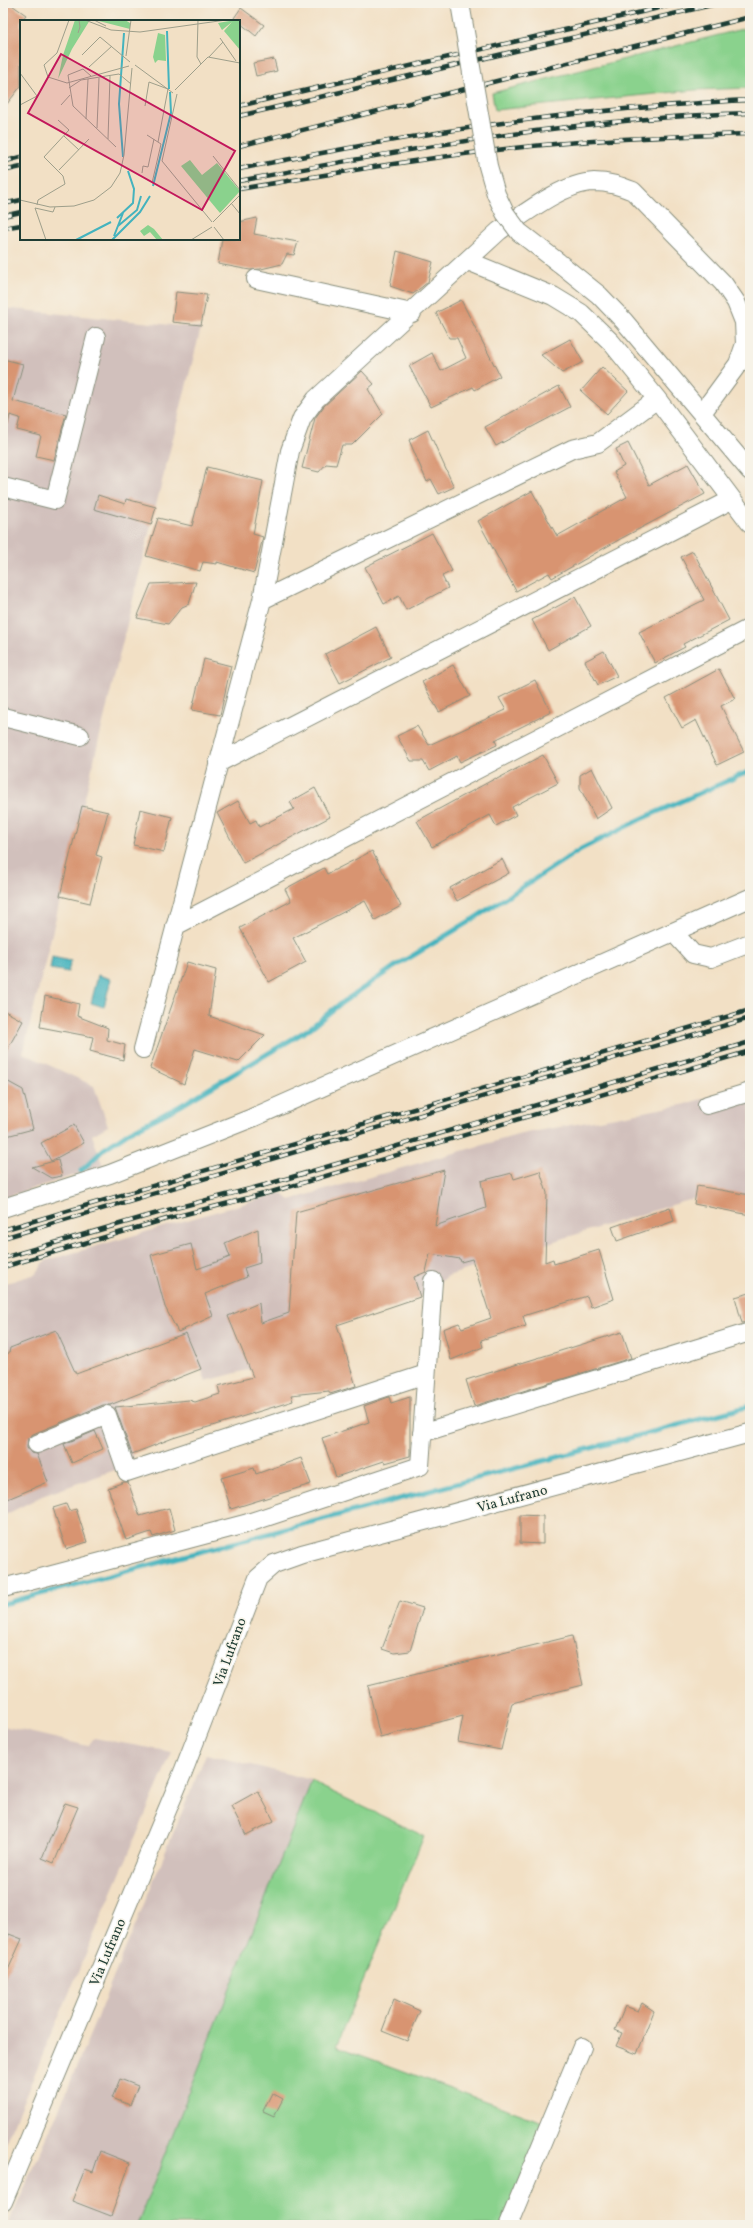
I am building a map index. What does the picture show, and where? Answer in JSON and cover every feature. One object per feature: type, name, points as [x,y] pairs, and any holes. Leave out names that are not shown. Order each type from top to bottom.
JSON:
[{"type":"street","points":[[460,3],[488,166],[496,194],[505,213],[519,232],[599,295],[624,321],[750,471]]},
{"type":"street","points":[[142,1049],[262,600],[290,451],[302,418],[316,400],[412,313],[499,231],[532,209],[571,188],[594,182],[614,184],[633,191],[723,283],[736,302],[744,322],[745,344],[738,364],[702,413]]},
{"type":"street","points":[[468,261],[553,296],[581,313],[611,342],[658,399],[731,500],[750,523]]},
{"type":"street","points":[[256,278],[412,313]]},
{"type":"street","points":[[3,487],[55,500],[96,337]]},
{"type":"street","points":[[262,600],[572,449],[598,443],[658,399]]},
{"type":"street","points":[[218,763],[731,500]]},
{"type":"street","points":[[175,926],[750,628]]},
{"type":"street","points":[[3,717],[80,736]]},
{"type":"street","points":[[3,1208],[110,1174],[252,1118],[674,933],[750,898]]},
{"type":"street","points":[[674,933],[693,954],[711,958],[750,943]]},
{"type":"street","points":[[707,1105],[750,1092]]},
{"type":"street","points":[[3,1588],[245,1524],[420,1466],[433,1281]]},
{"type":"street","points":[[422,1434],[750,1332]]},
{"type":"street","points":[[37,1444],[107,1415],[128,1472],[426,1374]]},
{"type":"street","name":"Via Lufrano","points":[[3,2202],[183,1772],[258,1578],[274,1564],[302,1554],[750,1433]]},
{"type":"street","points":[[508,2225],[582,2047]]},
{"type":"shaded area","points":[[3,308],[201,328],[151,525],[23,1053],[94,1086],[108,1126],[92,1135],[103,1166],[3,1198]]},
{"type":"shaded area","points":[[750,1084],[750,1195],[697,1186],[695,1198],[548,1243],[448,1276],[420,1297],[282,1344],[285,1360],[206,1381],[201,1369],[114,1405],[135,1463],[42,1496],[3,1516],[3,1284],[36,1274],[45,1261],[281,1193],[290,1200],[521,1134],[682,1105]]},
{"type":"shaded area","points":[[3,1726],[88,1746],[94,1738],[172,1752],[3,2148]]},
{"type":"shaded area","points":[[206,1754],[312,1780],[137,2225],[8,2225],[52,2126]]},
{"type":"green space","points":[[750,27],[750,88],[695,90],[495,110],[492,93]]},
{"type":"green space","points":[[312,1780],[320,1786],[424,1836],[336,2046],[545,2123],[502,2225],[137,2225]]},
{"type":"water","points":[[52,957],[71,961],[68,972],[50,969]]},
{"type":"water","points":[[98,975],[111,979],[104,1007],[91,1003]]},
{"type":"building","points":[[3,3],[9,3],[26,15],[20,20],[20,87],[3,109]]},
{"type":"building","points":[[241,8],[264,25],[256,36],[240,23],[240,20],[234,18]]},
{"type":"building","points":[[274,59],[277,71],[256,76],[253,63]]},
{"type":"building","points":[[257,218],[254,234],[298,242],[294,255],[287,254],[282,264],[261,269],[250,270],[218,264],[222,240],[240,240],[240,222]]},
{"type":"building","points":[[397,251],[433,262],[428,282],[413,294],[390,286]]},
{"type":"building","points":[[176,292],[207,295],[201,325],[172,322]]},
{"type":"building","points":[[461,300],[500,376],[475,390],[473,387],[431,407],[409,366],[432,353],[441,371],[466,358],[457,338],[449,338],[436,313]]},
{"type":"building","points":[[570,339],[583,362],[562,373],[541,355]]},
{"type":"building","points":[[3,359],[23,364],[13,401],[66,414],[54,460],[36,456],[41,436],[17,430],[20,418],[10,415],[8,424],[3,423]]},
{"type":"building","points":[[602,367],[628,391],[607,414],[581,391]]},
{"type":"building","points":[[362,371],[374,384],[368,389],[383,414],[352,445],[342,445],[336,465],[326,464],[319,472],[302,468],[315,418],[324,406]]},
{"type":"building","points":[[559,386],[570,407],[496,446],[485,427]]},
{"type":"building","points":[[428,430],[454,487],[439,494],[431,479],[427,482],[409,440]]},
{"type":"building","points":[[628,443],[649,485],[688,464],[705,494],[622,538],[552,578],[549,573],[516,591],[478,521],[532,491],[557,536],[627,497],[614,472],[624,466],[616,449]]},
{"type":"building","points":[[207,467],[263,481],[253,534],[263,537],[254,573],[217,562],[217,564],[203,562],[200,571],[146,556],[158,518],[192,526]]},
{"type":"building","points":[[98,495],[125,504],[126,499],[156,507],[151,525],[94,509]]},
{"type":"building","points":[[432,533],[452,571],[442,576],[448,588],[406,610],[399,596],[384,604],[365,567]]},
{"type":"building","points":[[693,551],[729,620],[683,644],[685,647],[655,663],[639,632],[704,600],[681,557]]},
{"type":"building","points":[[196,582],[189,604],[182,607],[168,624],[137,618],[151,584]]},
{"type":"building","points":[[575,597],[591,626],[548,650],[532,620]]},
{"type":"building","points":[[376,627],[391,657],[340,683],[325,654]]},
{"type":"building","points":[[604,651],[617,676],[598,685],[585,661]]},
{"type":"building","points":[[204,659],[231,666],[220,715],[192,710]]},
{"type":"building","points":[[453,665],[470,696],[439,712],[422,682]]},
{"type":"building","points":[[719,669],[735,699],[721,706],[744,752],[717,765],[696,720],[682,728],[666,698]]},
{"type":"building","points":[[535,680],[551,712],[495,740],[497,745],[460,762],[457,756],[429,771],[423,761],[411,761],[397,736],[417,726],[429,745],[506,710],[499,698]]},
{"type":"building","points":[[543,755],[558,783],[512,807],[516,815],[496,826],[490,815],[432,847],[417,821],[496,778],[497,779]]},
{"type":"building","points":[[592,768],[612,808],[596,819],[580,788],[580,775]]},
{"type":"building","points":[[315,788],[330,817],[243,863],[217,813],[238,801],[250,823],[256,820],[259,827],[294,809],[290,802]]},
{"type":"building","points":[[82,806],[108,812],[96,855],[102,857],[90,903],[60,896]]},
{"type":"building","points":[[140,809],[172,817],[164,852],[133,845]]},
{"type":"building","points":[[372,851],[401,906],[375,920],[365,901],[293,938],[306,962],[269,982],[240,928],[291,901],[285,889],[324,868],[327,874]]},
{"type":"building","points":[[502,859],[509,873],[457,901],[450,888]]},
{"type":"building","points":[[187,962],[216,970],[209,1016],[265,1035],[238,1062],[195,1049],[184,1084],[150,1068]]},
{"type":"building","points":[[45,996],[79,1004],[77,1016],[108,1028],[107,1040],[125,1045],[123,1060],[90,1051],[93,1037],[40,1027]]},
{"type":"building","points":[[3,1010],[23,1021],[3,1057]]},
{"type":"building","points":[[3,1079],[23,1090],[33,1129],[3,1137]]},
{"type":"building","points":[[74,1125],[84,1143],[51,1161],[41,1143]]},
{"type":"building","points":[[58,1160],[62,1176],[51,1178],[32,1167]]},
{"type":"building","points":[[444,1170],[435,1226],[486,1208],[481,1181],[512,1173],[514,1179],[540,1171],[547,1193],[545,1262],[553,1259],[554,1264],[599,1250],[614,1299],[591,1307],[587,1296],[523,1316],[526,1326],[481,1340],[483,1347],[451,1360],[443,1329],[459,1323],[462,1328],[491,1318],[472,1259],[461,1262],[460,1259],[430,1254],[426,1272],[414,1277],[420,1297],[337,1325],[356,1386],[330,1394],[329,1391],[291,1395],[293,1401],[173,1438],[132,1454],[115,1407],[189,1400],[195,1402],[220,1394],[218,1386],[253,1377],[228,1316],[259,1303],[261,1323],[289,1313],[296,1212]]},
{"type":"building","points":[[697,1186],[750,1195],[750,1215],[694,1204]]},
{"type":"building","points":[[670,1207],[674,1221],[617,1241],[612,1227]]},
{"type":"building","points":[[258,1229],[260,1263],[244,1268],[247,1277],[205,1294],[213,1316],[178,1332],[165,1307],[151,1255],[191,1244],[197,1269],[230,1257],[225,1243]]},
{"type":"building","points":[[750,1293],[750,1322],[742,1323],[735,1297]]},
{"type":"building","points":[[56,1330],[76,1374],[186,1333],[201,1369],[110,1405],[103,1405],[33,1434],[28,1438],[27,1448],[31,1453],[37,1454],[48,1482],[3,1501],[3,1355],[9,1353],[10,1348]]},
{"type":"building","points":[[622,1332],[631,1358],[474,1406],[466,1380]]},
{"type":"building","points":[[389,1397],[391,1403],[410,1397],[410,1456],[385,1463],[384,1461],[336,1477],[322,1438],[369,1422],[364,1406]]},
{"type":"building","points":[[95,1431],[103,1449],[72,1463],[64,1444]]},
{"type":"building","points":[[301,1458],[311,1484],[231,1509],[221,1478],[254,1468],[256,1474]]},
{"type":"building","points":[[128,1482],[140,1516],[169,1508],[175,1530],[153,1537],[151,1532],[126,1540],[108,1488]]},
{"type":"building","points":[[66,1504],[69,1511],[76,1509],[87,1542],[66,1549],[53,1508]]},
{"type":"building","points":[[520,1515],[543,1516],[543,1544],[520,1543]]},
{"type":"building","points":[[400,1601],[423,1608],[410,1651],[394,1653],[382,1649]]},
{"type":"building","points":[[572,1636],[583,1685],[512,1703],[501,1750],[458,1742],[463,1716],[380,1737],[368,1686]]},
{"type":"building","points":[[258,1791],[274,1821],[246,1835],[231,1806]]},
{"type":"building","points":[[65,1803],[78,1807],[54,1863],[42,1858]]},
{"type":"building","points":[[9,1934],[22,1939],[3,1981],[3,1948]]},
{"type":"building","points":[[394,1999],[420,2011],[407,2041],[382,2031]]},
{"type":"building","points":[[642,2003],[654,2011],[637,2054],[616,2046],[622,2033],[615,2030],[625,2006],[638,2011]]},
{"type":"building","points":[[120,2079],[138,2086],[130,2105],[112,2098]]},
{"type":"building","points":[[272,2093],[283,2099],[274,2116],[263,2111]]},
{"type":"building","points":[[100,2151],[130,2163],[111,2216],[72,2201],[85,2169],[93,2172]]},
{"type":"waterway","points":[[81,1171],[104,1149],[129,1132],[180,1106],[309,1029],[340,1004],[394,967],[470,921],[581,849],[641,819],[750,771]]},
{"type":"waterway","points":[[3,1604],[750,1406]]},
{"type":"railway","points":[[240,106],[680,3]]},
{"type":"railway","points":[[240,116],[720,3]]},
{"type":"railway","points":[[240,146],[750,17]]},
{"type":"railway","points":[[240,169],[397,139],[503,123],[610,110],[750,100]]},
{"type":"railway","points":[[240,181],[429,147],[557,128],[685,116],[750,113]]},
{"type":"railway","points":[[240,189],[411,161],[514,148],[632,138],[750,134]]},
{"type":"railway","points":[[3,162],[20,157]]},
{"type":"railway","points":[[3,171],[20,167]]},
{"type":"railway","points":[[3,204],[20,200]]},
{"type":"railway","points":[[3,216],[20,212]]},
{"type":"railway","points":[[3,228],[20,225]]},
{"type":"railway","points":[[3,1230],[750,1010]]},
{"type":"railway","points":[[3,1238],[750,1018]]},
{"type":"railway","points":[[3,1258],[168,1210],[265,1185],[750,1042]]},
{"type":"railway","points":[[3,1267],[170,1218],[268,1193],[750,1051]]}]
